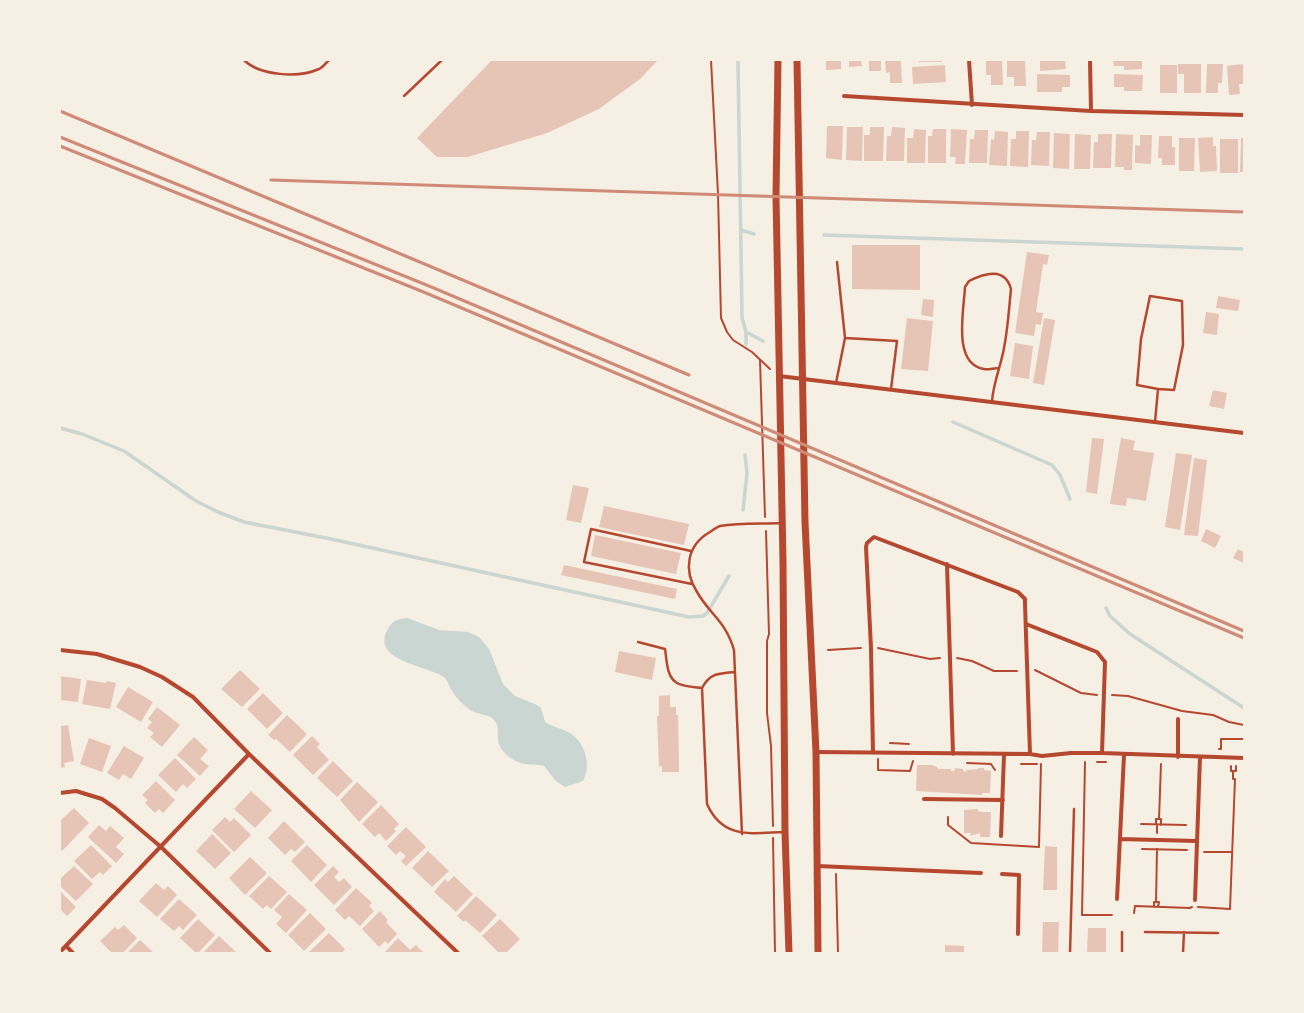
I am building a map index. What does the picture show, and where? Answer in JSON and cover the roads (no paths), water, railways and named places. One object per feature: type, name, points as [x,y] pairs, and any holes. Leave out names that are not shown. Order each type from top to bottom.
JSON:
[{"type":"main road","points":[[778,60],[776,196],[782,523],[785,832],[789,953]]},
{"type":"main road","points":[[797,60],[804,522],[816,752],[818,953]]},
{"type":"street","points":[[969,60],[972,105]]},
{"type":"street","points":[[1090,60],[1091,111]]},
{"type":"street","points":[[844,96],[972,105],[1091,111],[1244,116]]},
{"type":"street","points":[[779,376],[1244,433]]},
{"type":"street","points":[[873,753],[871,648],[866,547],[869,539],[874,536],[1018,592],[1025,599],[1030,754]]},
{"type":"street","points":[[947,564],[953,754]]},
{"type":"street","points":[[1026,624],[1097,652],[1105,662],[1102,753]]},
{"type":"street","points":[[60,650],[97,654],[140,667],[162,678],[193,697],[249,754],[458,953]]},
{"type":"street","points":[[1178,719],[1178,757]]},
{"type":"street","points":[[816,752],[1004,755],[1030,754],[1042,756],[1071,753],[1102,753],[1178,757],[1244,758]]},
{"type":"street","points":[[60,952],[249,754]]},
{"type":"street","points":[[1001,836],[1004,755]]},
{"type":"street","points":[[1118,899],[1124,755]]},
{"type":"street","points":[[1195,900],[1200,757]]},
{"type":"street","points":[[60,793],[76,791],[102,799],[161,847],[270,953]]},
{"type":"street","points":[[924,799],[1003,800]]},
{"type":"street","points":[[1120,839],[1197,841]]},
{"type":"street","points":[[817,866],[981,873]]},
{"type":"street","points":[[1002,874],[1019,875],[1018,934]]},
{"type":"street","points":[[66,946],[73,953]]},
{"type":"lane","points":[[244,60],[248,64],[276,74],[303,74],[321,68],[329,60]]},
{"type":"lane","points":[[404,96],[442,60]]},
{"type":"lane","points":[[836,383],[845,338],[837,262]]},
{"type":"lane","points":[[992,402],[993,386],[999,368],[1004,348],[1011,289],[1008,280],[1002,275],[992,274],[969,281],[965,287],[962,338],[964,352],[970,363],[983,369],[999,368]]},
{"type":"lane","points":[[1150,296],[1182,301],[1182,345],[1174,390],[1158,389],[1137,385],[1141,339],[1150,296]]},
{"type":"lane","points":[[845,338],[897,341],[891,390]]},
{"type":"lane","points":[[1155,422],[1158,389]]},
{"type":"lane","points":[[742,834],[734,650],[730,636],[720,619],[698,594],[692,584],[688,565],[691,551],[701,537],[719,526],[782,523]]},
{"type":"lane","points":[[691,551],[591,529],[584,562],[692,584]]},
{"type":"lane","points":[[638,642],[665,649],[668,673],[676,683],[702,688]]},
{"type":"lane","points":[[734,672],[716,674],[707,679],[702,688],[707,804],[713,817],[723,825],[742,834],[785,832]]},
{"type":"lane","points":[[1070,953],[1074,809]]},
{"type":"lane","points":[[1122,932],[1122,953]]},
{"type":"lane","points":[[1145,932],[1218,933]]},
{"type":"lane","points":[[1183,953],[1184,932]]},
{"type":"waterway","points":[[738,60],[742,318],[746,332],[763,341]]},
{"type":"waterway","points":[[741,230],[754,234]]},
{"type":"waterway","points":[[824,235],[1244,249]]},
{"type":"waterway","points":[[746,332],[746,344]]},
{"type":"waterway","points":[[953,422],[1052,465],[1060,475],[1070,499]]},
{"type":"waterway","points":[[60,428],[82,434],[124,451],[196,501],[218,512],[244,522],[331,539],[689,617],[703,616],[707,613],[729,576]]},
{"type":"waterway","points":[[743,510],[747,473],[745,455]]},
{"type":"waterway","points":[[1106,608],[1110,616],[1130,634],[1244,708]]},
{"type":"railway","points":[[60,111],[689,375]]},
{"type":"railway","points":[[60,137],[429,286],[1244,631]]},
{"type":"railway","points":[[60,146],[426,293],[1244,638]]},
{"type":"railway","points":[[271,180],[1244,212]]}]
